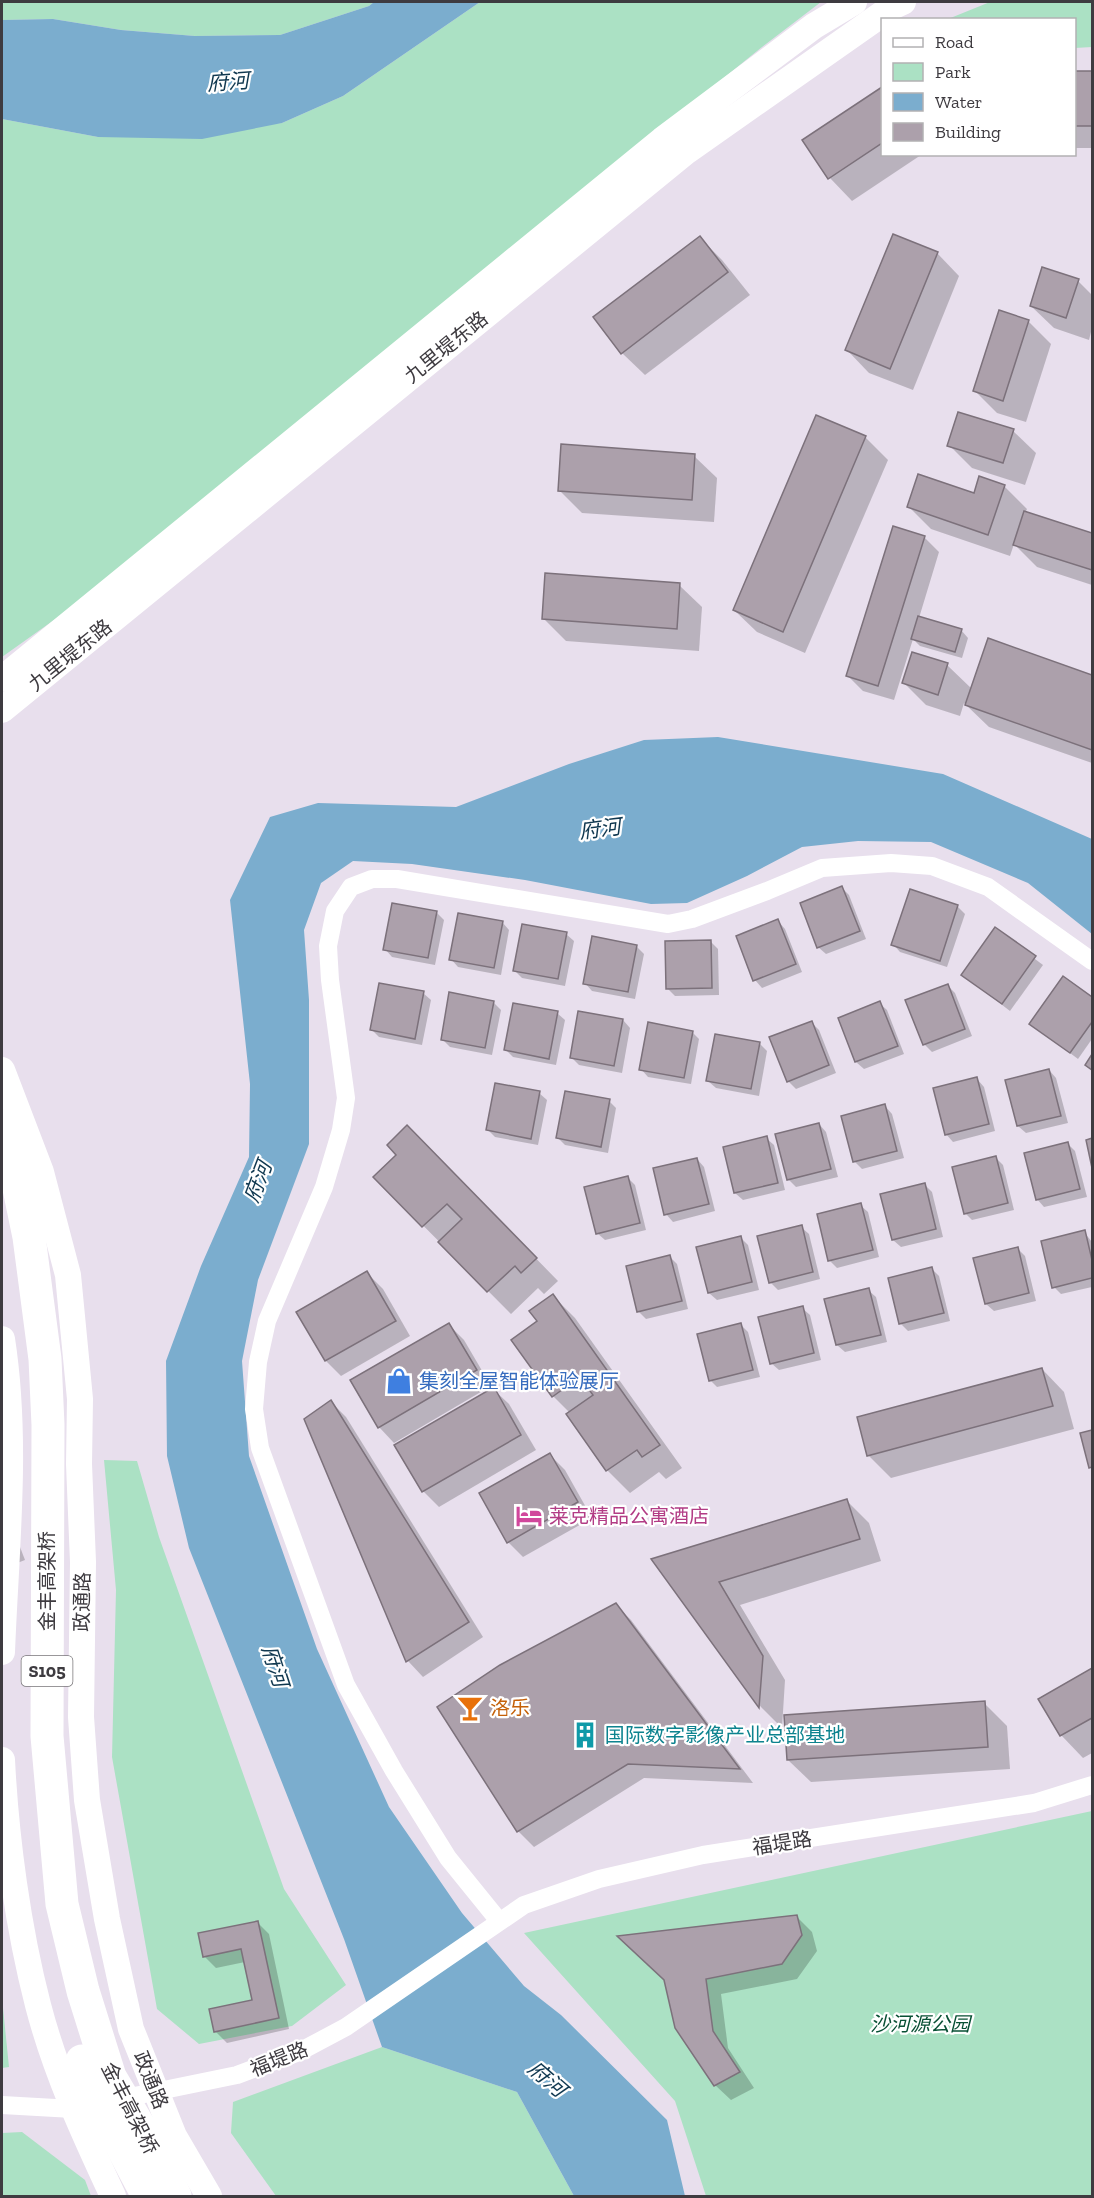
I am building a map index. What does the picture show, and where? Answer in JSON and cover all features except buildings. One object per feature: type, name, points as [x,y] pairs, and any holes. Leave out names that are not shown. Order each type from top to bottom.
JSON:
[{"type":"highway","name":"金丰高架桥","points":[[2,1126],[15,1169],[29,1237],[45,1359],[48,1425],[47,1736],[62,1904],[83,1991],[110,2077],[143,2133],[175,2196]]},
{"type":"highway","name":"金丰高架桥","points":[[2,1197],[30,1379],[32,1482],[29,1722],[34,1831],[48,1929],[56,1970],[82,2064],[102,2109],[148,2196]]},
{"type":"main road","points":[[2,679],[662,140],[814,26],[854,2]]},
{"type":"main road","name":"九里堤东路","points":[[2,710],[687,151],[892,7],[903,2]]},
{"type":"main road","name":"政通路","points":[[2,1070],[41,1172],[68,1275],[80,1399],[79,1464],[83,1562],[81,1717],[87,1800],[118,1979],[131,2029],[174,2136],[209,2196]]},
{"type":"main road","points":[[2,1339],[7,1375],[10,1439],[2,1653]]},
{"type":"main road","points":[[2,1760],[4,1799],[25,1941],[38,2005],[73,2109],[113,2196]]},
{"type":"street","points":[[499,1921],[448,1858],[394,1771],[346,1685],[260,1448],[254,1409],[258,1362],[267,1321],[324,1186],[341,1130],[346,1098],[330,980],[328,946],[335,911],[351,887],[372,879],[397,879],[668,924],[692,919],[822,868],[891,863],[932,866],[988,887],[1092,961]]},
{"type":"street","name":"福堤路","points":[[2,2105],[73,2109],[237,2075],[299,2052],[346,2027],[524,1905],[599,1880],[703,1855],[1034,1803],[1092,1785]]},
{"type":"green space","points":[[2,2],[374,2],[369,6],[280,35],[195,36],[121,30],[53,19],[2,20]]},
{"type":"green space","points":[[480,2],[821,2],[762,47],[61,615],[2,657],[2,119],[98,137],[282,123],[343,96]]},
{"type":"green space","points":[[990,2],[1092,2],[1092,47],[1076,48],[1076,18],[950,18]]},
{"type":"green space","points":[[104,1460],[137,1461],[159,1537],[284,1889],[346,1985],[292,2026],[199,2044],[157,2009],[112,1757],[116,1590]]},
{"type":"green space","name":"沙河源公园","points":[[1092,1811],[1092,2196],[706,2196],[675,2101],[524,1933]]},
{"type":"green space","points":[[2,1998],[9,2067],[2,2068]]},
{"type":"green space","points":[[382,2047],[517,2092],[574,2196],[276,2196],[231,2133],[233,2102]]},
{"type":"green space","points":[[22,2132],[85,2180],[91,2196],[2,2196],[2,2133]]},
{"type":"water","name":"府河","points":[[374,2],[480,2],[343,96],[282,123],[202,139],[98,137],[2,119],[2,20],[53,19],[121,30],[195,36],[280,35],[369,6]]},
{"type":"water","name":"府河","points":[[718,737],[943,774],[1092,839],[1092,934],[1028,883],[931,842],[858,841],[802,847],[747,876],[687,903],[651,904],[525,880],[412,864],[353,861],[321,883],[304,930],[309,1000],[309,1144],[258,1280],[242,1361],[249,1456],[317,1649],[389,1807],[462,1913],[524,1986],[561,2015],[667,2120],[685,2196],[574,2196],[517,2092],[382,2047],[344,1939],[189,1548],[167,1456],[166,1361],[201,1266],[249,1157],[250,1084],[230,900],[270,817],[318,803],[456,807],[569,764],[644,740]]},
{"type":"place","name":"集刻全屋智能体验展厅","points":[[399,1381]]},
{"type":"place","name":"莱克精品公寓酒店","points":[[529,1516]]},
{"type":"place","name":"洛乐","points":[[470,1708]]},
{"type":"place","name":"国际数字影像产业总部基地","points":[[585,1735]]}]
